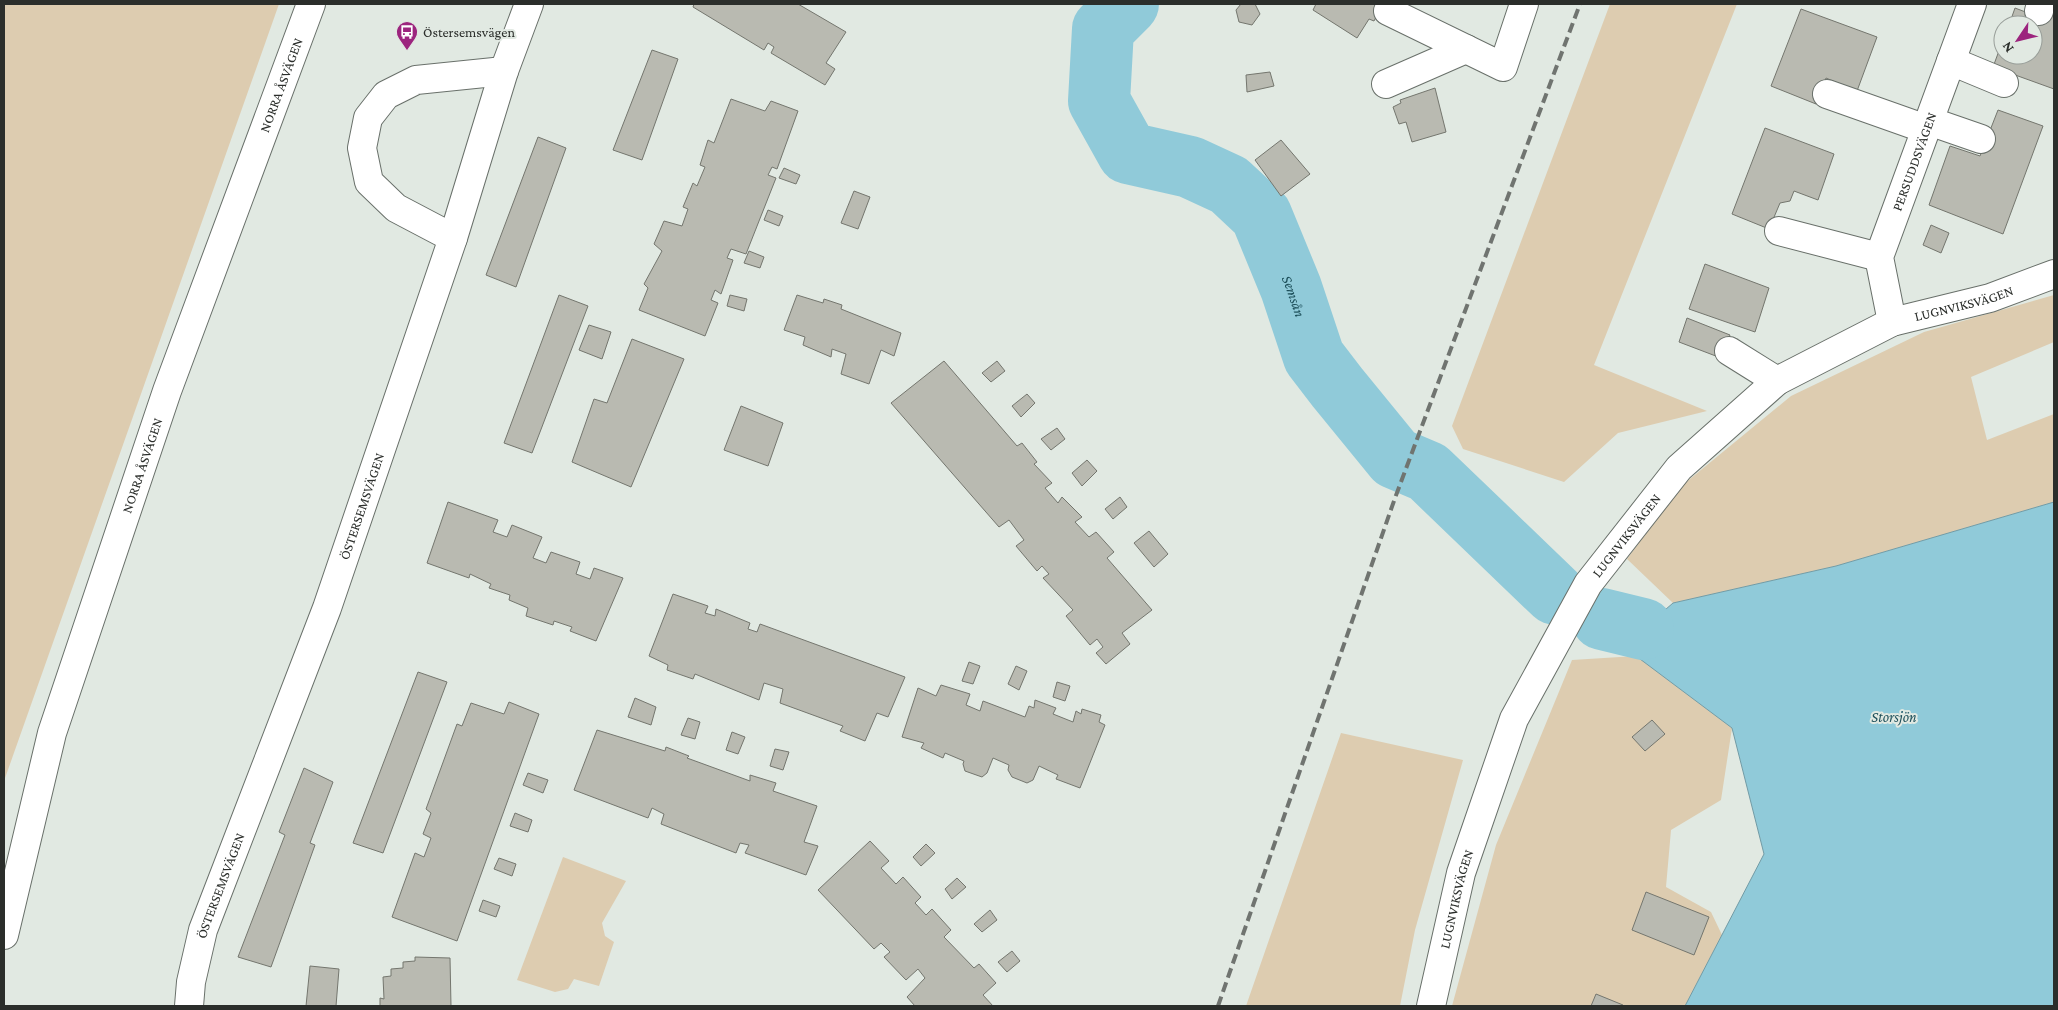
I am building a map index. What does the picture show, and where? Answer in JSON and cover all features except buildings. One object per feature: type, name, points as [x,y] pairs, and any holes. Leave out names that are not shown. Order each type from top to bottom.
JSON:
[{"type":"street","name":"NORRA ÅSVÄGEN","points":[[4,936],[52,733],[167,391],[311,4]]},
{"type":"street","name":"ÖSTERSEMSVÄGEN","points":[[189,1006],[191,982],[203,930],[327,608],[453,238],[504,71],[529,4]]},
{"type":"street","points":[[1388,11],[1503,67],[1524,4]]},
{"type":"street","name":"PERSUDDSVÄGEN","points":[[1879,257],[1972,4]]},
{"type":"street","points":[[1386,84],[1466,49]]},
{"type":"street","points":[[1951,61],[2004,82]]},
{"type":"street","points":[[453,238],[396,208],[369,182],[362,148],[368,118],[386,95],[416,80],[504,71]]},
{"type":"street","points":[[1827,94],[1981,139]]},
{"type":"street","points":[[1779,231],[1879,257],[1892,322]]},
{"type":"street","name":"LUGNVIKSVÄGEN","points":[[1431,1006],[1461,873],[1514,719],[1588,584],[1679,468],[1777,381],[1892,322],[1990,298],[2054,274]]},
{"type":"street","points":[[1729,351],[1777,381]]},
{"type":"shaded area","points":[[4,4],[279,4],[4,781]]},
{"type":"shaded area","points":[[1610,4],[1737,4],[1594,365],[1707,411],[1618,433],[1564,482],[1463,449],[1452,426]]},
{"type":"shaded area","points":[[2054,295],[2054,342],[1971,377],[1987,440],[2054,414],[2054,502],[1836,566],[1673,603],[1627,559],[1679,488],[1791,396],[1924,332]]},
{"type":"shaded area","points":[[1636,656],[1732,728],[1721,800],[1671,830],[1666,887],[1711,912],[1722,935],[1685,1006],[1452,1006],[1496,845],[1572,660]]},
{"type":"shaded area","points":[[1341,733],[1463,760],[1415,930],[1400,1006],[1246,1006]]},
{"type":"shaded area","points":[[563,857],[626,881],[602,923],[605,936],[614,942],[599,986],[574,979],[568,989],[555,992],[517,980]]},
{"type":"water","name":"Storsjön","points":[[2054,502],[2054,1006],[1685,1006],[1764,854],[1732,728],[1636,656],[1643,629],[1673,603],[1836,566]]},
{"type":"waterway","name":"Semsån","points":[[1128,4],[1103,29],[1099,101],[1128,153],[1190,167],[1229,185],[1261,215],[1291,288],[1314,357],[1337,387],[1395,458],[1428,472],[1555,594]]},
{"type":"waterway","name":"Semsån","points":[[1602,619],[1643,629]]},
{"type":"railway","points":[[1218,1006],[1395,498],[1580,4]]},
{"type":"place","name":"Östersemsvägen","points":[[407,51]]}]
